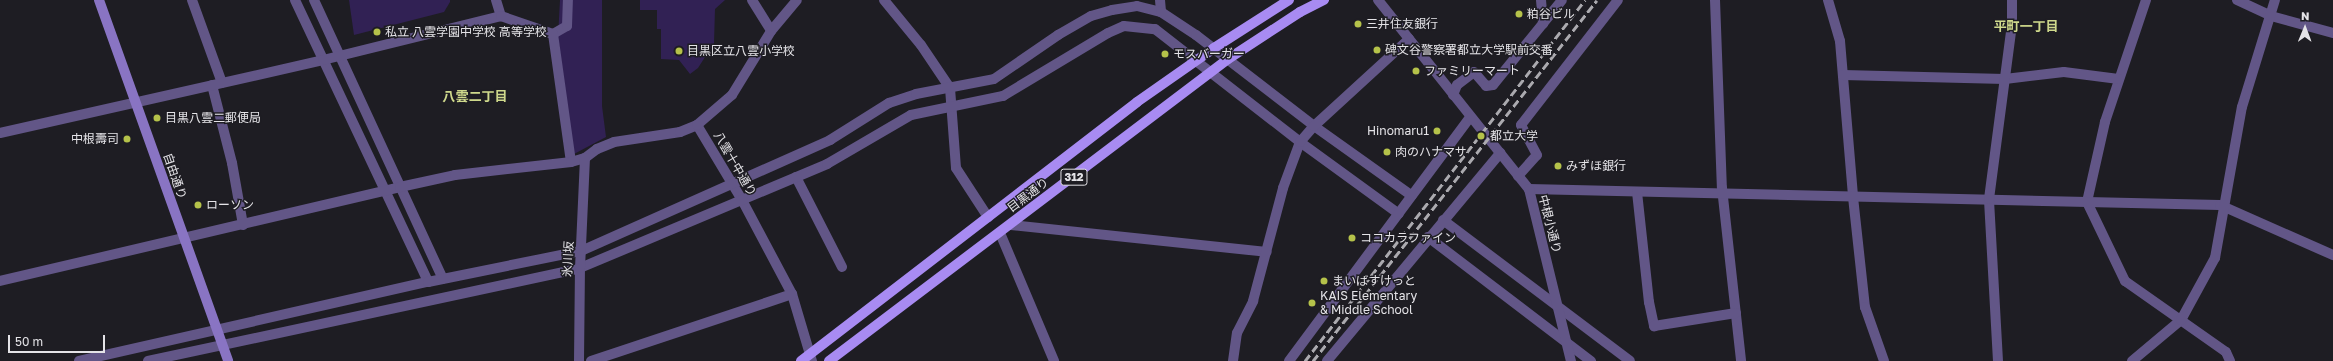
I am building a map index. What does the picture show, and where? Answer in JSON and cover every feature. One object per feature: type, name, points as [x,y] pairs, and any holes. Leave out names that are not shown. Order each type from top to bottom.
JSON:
[{"type":"main road","name":"自由通り","points":[[98,0],[182,237],[228,361]]},
{"type":"main road","name":"目黒通り","points":[[801,361],[811,358],[988,217],[1137,102],[1196,60],[1289,0]]},
{"type":"main road","name":"目黒通り","points":[[828,361],[1000,233],[1228,58],[1293,16],[1324,0]]},
{"type":"street","points":[[192,0],[217,84],[243,225]]},
{"type":"street","points":[[295,0],[428,282]]},
{"type":"street","points":[[314,0],[443,279]]},
{"type":"street","points":[[496,0],[501,16]]},
{"type":"street","points":[[0,133],[323,60],[501,16],[553,34],[567,26],[568,0]]},
{"type":"street","points":[[752,0],[771,31]]},
{"type":"street","name":"八雲十中通り","points":[[797,0],[771,31],[732,95],[697,125],[742,200],[792,294],[811,358]]},
{"type":"street","points":[[884,0],[921,45],[950,88],[954,107],[956,168],[988,217]]},
{"type":"street","points":[[1160,0],[1161,12]]},
{"type":"street","name":"中根小通り","points":[[1378,0],[1528,189],[1564,338]]},
{"type":"street","points":[[1541,0],[1543,24]]},
{"type":"street","points":[[1454,95],[1457,85],[1474,72],[1486,86],[1493,86],[1562,0]]},
{"type":"street","points":[[1518,176],[1537,155],[1535,148],[1520,129],[1520,125],[1618,0]]},
{"type":"street","points":[[1715,0],[1722,194],[1741,361]]},
{"type":"street","points":[[1828,0],[1840,41],[1852,197],[1865,307],[1884,361]]},
{"type":"street","points":[[1998,361],[1989,199],[2005,78],[2012,0]]},
{"type":"street","points":[[2146,0],[2105,122],[2087,202],[2125,281],[2226,352],[2230,361]]},
{"type":"street","points":[[2237,0],[2271,16],[2333,33]]},
{"type":"street","points":[[2132,361],[2181,320],[2215,258],[2242,107],[2275,0]]},
{"type":"street","points":[[79,361],[428,282],[581,251],[830,140],[889,103],[916,94],[994,78],[1058,35],[1091,16],[1112,10],[1137,6],[1161,12],[1214,48],[1410,199]]},
{"type":"street","points":[[148,361],[221,344],[580,268],[827,164],[911,115],[1003,96],[1108,33],[1124,26],[1155,29],[1300,142],[1400,213]]},
{"type":"street","points":[[553,34],[571,162]]},
{"type":"street","points":[[1234,361],[1237,333],[1253,301],[1283,188],[1300,142],[1314,126],[1409,39]]},
{"type":"street","points":[[1843,76],[2005,78],[2064,72],[2119,79]]},
{"type":"street","points":[[1290,361],[1470,117]]},
{"type":"street","points":[[0,281],[182,237],[243,225],[456,175],[571,162],[585,158],[597,149],[614,142],[680,132],[697,125]]},
{"type":"street","points":[[1327,361],[1430,235],[1500,153]]},
{"type":"street","name":"氷川坂","points":[[579,361],[580,268],[585,158]]},
{"type":"street","points":[[796,177],[842,267]]},
{"type":"street","points":[[1528,189],[1989,199],[2225,206],[2333,255]]},
{"type":"street","points":[[1637,192],[1648,302],[1654,326],[1736,314]]},
{"type":"street","points":[[1441,222],[1558,310],[1630,361]]},
{"type":"street","points":[[1011,224],[1267,252]]},
{"type":"street","points":[[1000,233],[1054,361]]},
{"type":"street","points":[[1430,235],[1564,338],[1591,361]]},
{"type":"street","points":[[591,361],[792,294]]},
{"type":"street","points":[[1564,338],[1571,361]]},
{"type":"shaded area","points":[[349,0],[450,0],[450,2],[444,12],[354,35]]},
{"type":"shaded area","points":[[560,0],[602,0],[602,106],[606,137],[574,154],[558,37]]},
{"type":"shaded area","points":[[640,0],[725,0],[715,9],[714,43],[698,68],[690,74],[679,60],[661,59],[661,29],[657,29],[657,10],[640,10]]},
{"type":"railway","points":[[1305,361],[1585,0]]},
{"type":"railway","points":[[1313,361],[1597,0]]},
{"type":"place","name":"粕谷ビル","points":[[1519,14]]},
{"type":"place","name":"三井住友銀行","points":[[1358,24]]},
{"type":"place","name":"私立 八雲学園中学校 高等学校","points":[[377,32]]},
{"type":"place","name":"碑文谷警察署都立大学駅前交番","points":[[1377,50]]},
{"type":"place","name":"目黒区立八雲小学校","points":[[679,51]]},
{"type":"place","name":"モスバーガー","points":[[1165,54]]},
{"type":"place","name":"ファミリーマート","points":[[1416,71]]},
{"type":"place","name":"目黒八雲二郵便局","points":[[157,118]]},
{"type":"place","name":"Hinomaru1","points":[[1437,131]]},
{"type":"place","name":"都立大学","points":[[1481,136]]},
{"type":"place","name":"中根壽司","points":[[127,139]]},
{"type":"place","name":"肉のハナマサ","points":[[1387,152]]},
{"type":"place","name":"みずほ銀行","points":[[1558,166]]},
{"type":"place","name":"ローソン","points":[[198,205]]},
{"type":"place","name":"ココカラファイン","points":[[1352,238]]},
{"type":"place","name":"まいばすけっと","points":[[1324,281]]},
{"type":"place","name":"KAIS Elementary & Middle School","points":[[1312,303]]},
{"type":"district","name":"平町一丁目","points":[[2026,26]]},
{"type":"district","name":"八雲二丁目","points":[[475,96]]}]
